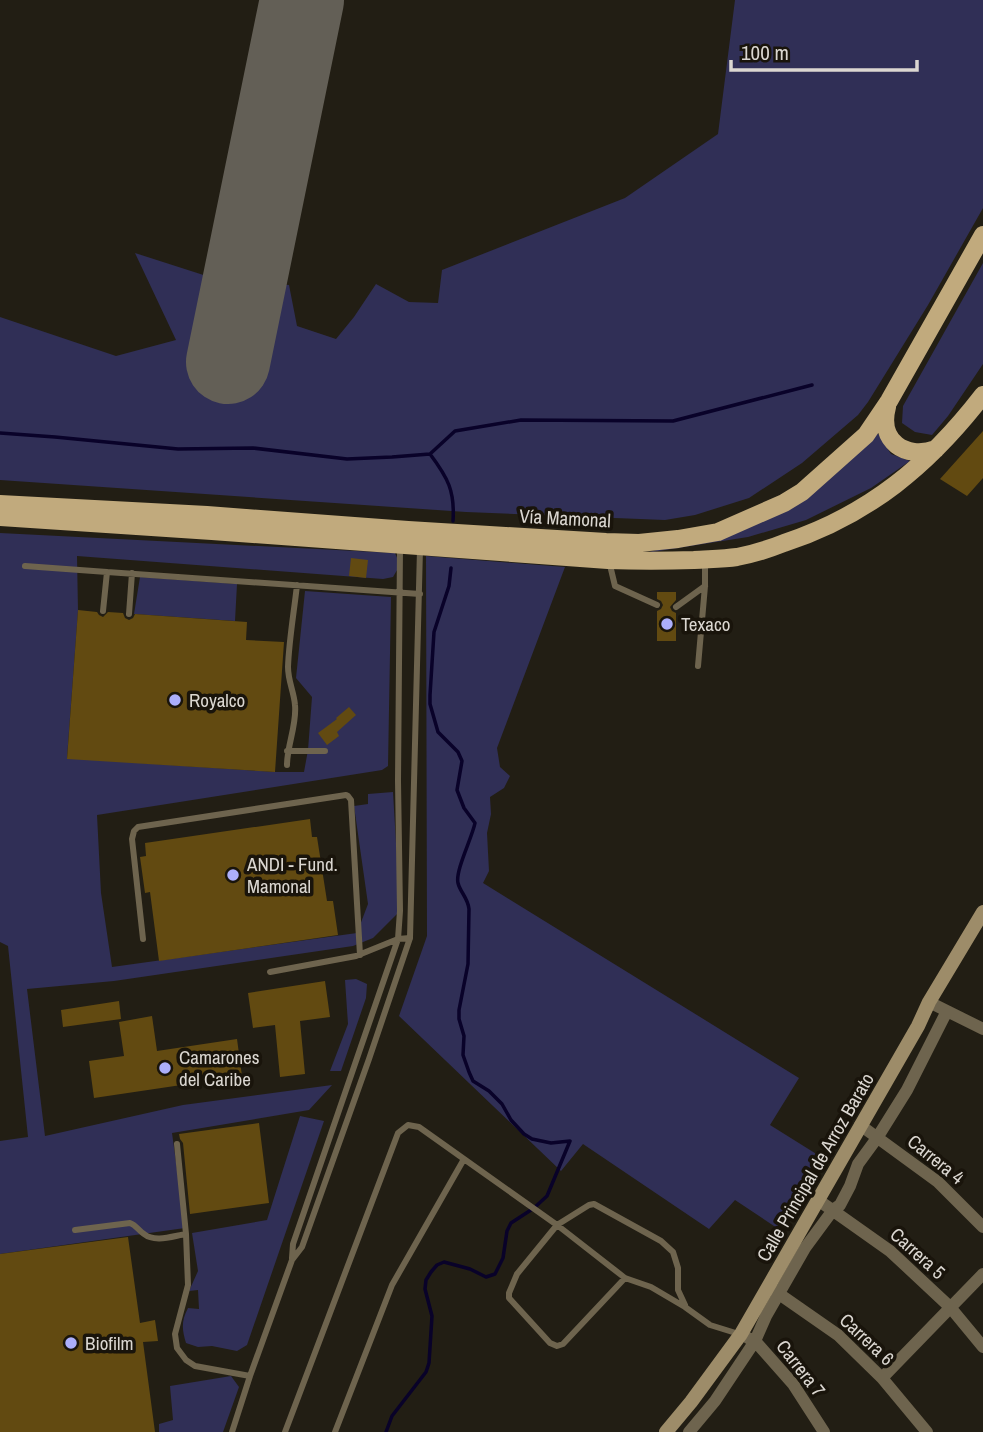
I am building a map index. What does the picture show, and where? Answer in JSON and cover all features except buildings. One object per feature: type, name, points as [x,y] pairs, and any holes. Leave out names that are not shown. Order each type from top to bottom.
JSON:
[{"type":"main road","name":"Vía Mamonal","points":[[0,504],[207,514],[592,542],[639,543],[718,531],[774,508],[802,492],[866,435],[889,401],[981,241]]},
{"type":"main road","name":"Vía Mamonal","points":[[0,517],[608,560],[736,557],[768,549],[827,527],[891,488],[936,449],[983,395]]},
{"type":"main road","points":[[889,401],[885,423],[894,443],[903,450],[914,453],[936,449]]},
{"type":"street","name":"Calle Principal de Arroz Barato","points":[[666,1432],[774,1290],[818,1200],[918,1027],[929,1002],[983,912]]},
{"type":"street","points":[[929,1002],[983,1029]]},
{"type":"street","points":[[689,1432],[715,1401],[755,1341],[774,1290],[833,1210],[840,1205],[858,1164],[906,1090],[947,1011]]},
{"type":"street","name":"Carrera 4","points":[[860,1125],[938,1182],[979,1223]]},
{"type":"street","name":"Carrera 5","points":[[818,1200],[890,1251],[950,1307],[983,1347]]},
{"type":"street","points":[[979,1223],[983,1208]]},
{"type":"street","points":[[882,1378],[983,1274]]},
{"type":"street","name":"Carrera 6","points":[[774,1290],[838,1335],[882,1378],[927,1432]]},
{"type":"street","name":"Carrera 7","points":[[741,1334],[755,1341],[793,1384],[824,1432]]},
{"type":"lane","points":[[232,1432],[292,1260],[293,1244],[398,939],[400,546]]},
{"type":"lane","points":[[292,1260],[302,1247],[410,938],[420,547]]},
{"type":"lane","points":[[698,666],[705,559]]},
{"type":"lane","points":[[608,560],[615,586],[657,605]]},
{"type":"lane","points":[[25,566],[420,594]]},
{"type":"lane","points":[[103,611],[107,572]]},
{"type":"lane","points":[[129,614],[132,573]]},
{"type":"lane","points":[[287,765],[287,751],[295,722],[295,704],[288,668],[297,585]]},
{"type":"lane","points":[[676,607],[705,586]]},
{"type":"lane","points":[[287,751],[326,751]]},
{"type":"lane","points":[[398,781],[415,779]]},
{"type":"lane","points":[[143,939],[132,839],[138,827],[346,795],[351,800],[360,954]]},
{"type":"lane","points":[[270,972],[360,954],[398,939],[410,938]]},
{"type":"lane","points":[[358,1055],[369,1059]]},
{"type":"lane","points":[[285,1432],[398,1133],[408,1125],[419,1127],[557,1225],[625,1278],[651,1287],[710,1325],[741,1334]]},
{"type":"lane","points":[[177,1144],[187,1234],[188,1285],[175,1334],[177,1348],[186,1360],[195,1366],[250,1376]]},
{"type":"lane","points":[[335,1432],[392,1284],[464,1159]]},
{"type":"lane","points":[[625,1278],[563,1344],[556,1346],[550,1343],[509,1298],[517,1274],[557,1225],[594,1204],[662,1241],[673,1252],[678,1268],[678,1290],[685,1307]]},
{"type":"lane","points":[[75,1230],[130,1223],[136,1225],[146,1236],[156,1239],[187,1234]]},
{"type":"shaded area","points":[[735,0],[983,0],[983,208],[928,305],[858,415],[802,463],[749,498],[695,515],[665,520],[466,512],[0,480],[0,317],[116,356],[176,340],[135,253],[219,280],[289,285],[297,326],[336,339],[376,284],[409,302],[438,303],[442,270],[625,198],[718,134]]},
{"type":"shaded area","points":[[983,263],[983,364],[932,435],[915,432],[902,423],[903,406]]},
{"type":"shaded area","points":[[875,429],[891,454],[910,461],[871,488],[806,520],[748,537],[646,553],[747,525]]},
{"type":"shaded area","points":[[0,533],[395,553],[400,565],[393,577],[383,579],[77,556],[78,611],[67,758],[304,772],[312,697],[296,678],[305,591],[391,597],[388,766],[382,770],[97,815],[101,893],[112,967],[357,933],[368,904],[354,806],[368,804],[368,794],[393,792],[400,911],[373,938],[353,946],[114,981],[27,989],[45,1136],[183,1105],[332,1085],[309,1110],[172,1133],[185,1228],[0,1254],[0,1141],[28,1137],[8,946],[0,942]]},
{"type":"shaded area","points":[[426,556],[565,567],[497,748],[500,767],[510,776],[504,788],[490,797],[491,814],[487,833],[489,871],[483,883],[799,1078],[770,1125],[818,1155],[777,1228],[735,1200],[709,1229],[583,1144],[561,1171],[399,1016],[427,936]]},
{"type":"shaded area","points":[[140,577],[237,584],[235,621],[134,614]]},
{"type":"shaded area","points":[[356,979],[367,984],[366,998],[341,1071],[330,1071],[348,1024],[345,980]]},
{"type":"shaded area","points":[[300,1116],[324,1121],[247,1345],[237,1351],[186,1343],[184,1317],[188,1308],[199,1309],[198,1290],[189,1291],[198,1271],[192,1233],[267,1220]]},
{"type":"shaded area","points":[[231,1376],[239,1387],[223,1432],[159,1432],[159,1424],[173,1420],[170,1386]]},
{"type":"waterway","points":[[0,433],[178,449],[253,448],[347,459],[392,457],[430,454],[455,431],[521,420],[673,421],[812,385]]},
{"type":"waterway","points":[[430,454],[449,485],[453,501],[453,521]]},
{"type":"waterway","points":[[386,1432],[392,1416],[426,1372],[429,1363],[432,1316],[425,1289],[431,1272],[444,1262],[470,1269],[486,1277],[495,1274],[503,1258],[507,1231],[511,1223],[547,1196],[570,1141],[551,1143],[532,1139],[524,1134],[511,1120],[502,1104],[489,1091],[473,1081],[463,1055],[464,1036],[459,1010],[468,964],[469,909],[458,878],[475,823],[464,808],[457,790],[462,761],[458,752],[438,732],[430,704],[434,632],[449,586],[451,568]]},
{"type":"runway","points":[[228,362],[302,0]]},
{"type":"place","name":"Texaco","points":[[667,624]]},
{"type":"place","name":"Royalco","points":[[175,700]]},
{"type":"place","name":"ANDI - Fund. Mamonal","points":[[233,875]]},
{"type":"place","name":"Camarones del Caribe","points":[[165,1068]]},
{"type":"place","name":"Biofilm","points":[[71,1343]]}]
